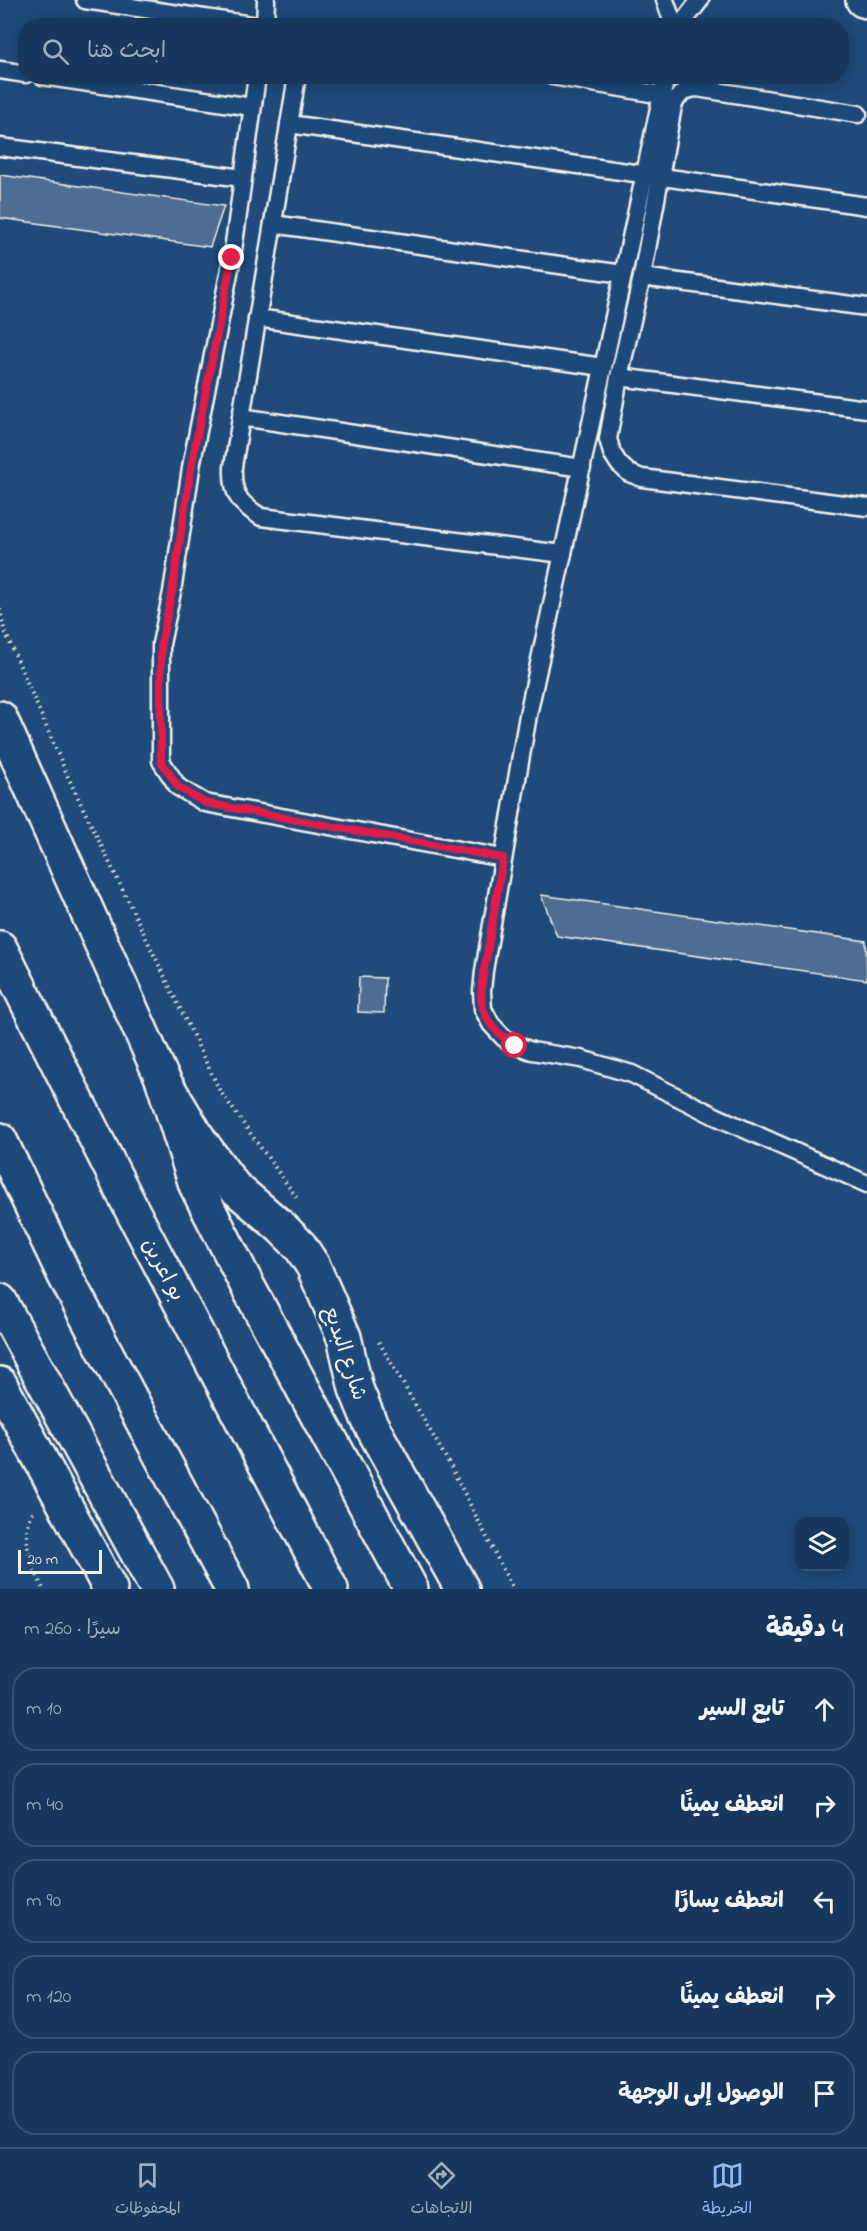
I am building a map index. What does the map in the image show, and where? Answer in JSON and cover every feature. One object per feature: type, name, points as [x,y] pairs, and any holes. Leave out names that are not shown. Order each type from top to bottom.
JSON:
[{"type":"main road","points":[[0,718],[162,1078],[196,1185],[246,1283],[411,1589]]},
{"type":"main road","name":"بو اعرين","points":[[0,948],[134,1214],[331,1589]]},
{"type":"main road","name":"شارع البديع","points":[[162,1078],[200,1141],[234,1187],[300,1246],[313,1266],[344,1337],[356,1389],[370,1423],[462,1589]]},
{"type":"main road","points":[[0,1140],[66,1276],[232,1589]]},
{"type":"main road","points":[[0,1300],[157,1589]]},
{"type":"main road","points":[[0,1384],[110,1589]]},
{"type":"lane","points":[[85,0],[205,18]]},
{"type":"lane","points":[[265,18],[266,0]]},
{"type":"lane","points":[[665,0],[671,18]]},
{"type":"lane","points":[[686,18],[700,0]]},
{"type":"lane","points":[[0,70],[18,73]]},
{"type":"lane","points":[[96,84],[252,107]]},
{"type":"lane","points":[[256,84],[232,258],[192,462],[172,592],[161,644],[161,761],[178,787],[205,803],[503,858]]},
{"type":"lane","points":[[296,84],[241,417],[232,482],[237,497],[247,508],[261,517],[563,554]]},
{"type":"lane","points":[[598,84],[662,95]]},
{"type":"lane","points":[[664,84],[642,277],[619,377],[608,439],[612,453],[619,465],[629,473],[642,478],[867,507]]},
{"type":"lane","points":[[858,114],[697,88],[689,89],[677,98],[673,106],[623,274],[603,366],[528,715],[482,991],[483,1009],[491,1024],[515,1046],[581,1059],[632,1074],[715,1116],[867,1184]]},
{"type":"lane","points":[[289,124],[867,206]]},
{"type":"lane","points":[[0,147],[243,178]]},
{"type":"lane","points":[[273,224],[623,274]]},
{"type":"lane","points":[[642,277],[867,307]]},
{"type":"lane","points":[[257,318],[603,366]]},
{"type":"lane","points":[[619,377],[867,409]]},
{"type":"lane","points":[[241,417],[582,468]]},
{"type":"path","points":[[0,609],[4,629],[68,777],[220,1091],[298,1199]]},
{"type":"path","points":[[377,1339],[450,1465],[513,1589]]},
{"type":"path","points":[[43,1589],[28,1555],[27,1522],[50,1479]]},
{"type":"building","points":[[0,175],[224,206],[210,247],[0,218]]},
{"type":"building","points":[[541,895],[866,941],[867,980],[557,936]]},
{"type":"building","points":[[359,977],[385,978],[384,1013],[358,1012]]},
{"type":"route","points":[[232,258],[192,462],[172,592],[161,644],[161,761],[178,787],[205,803],[503,858],[484,971],[483,1009],[491,1024],[515,1046]]}]
